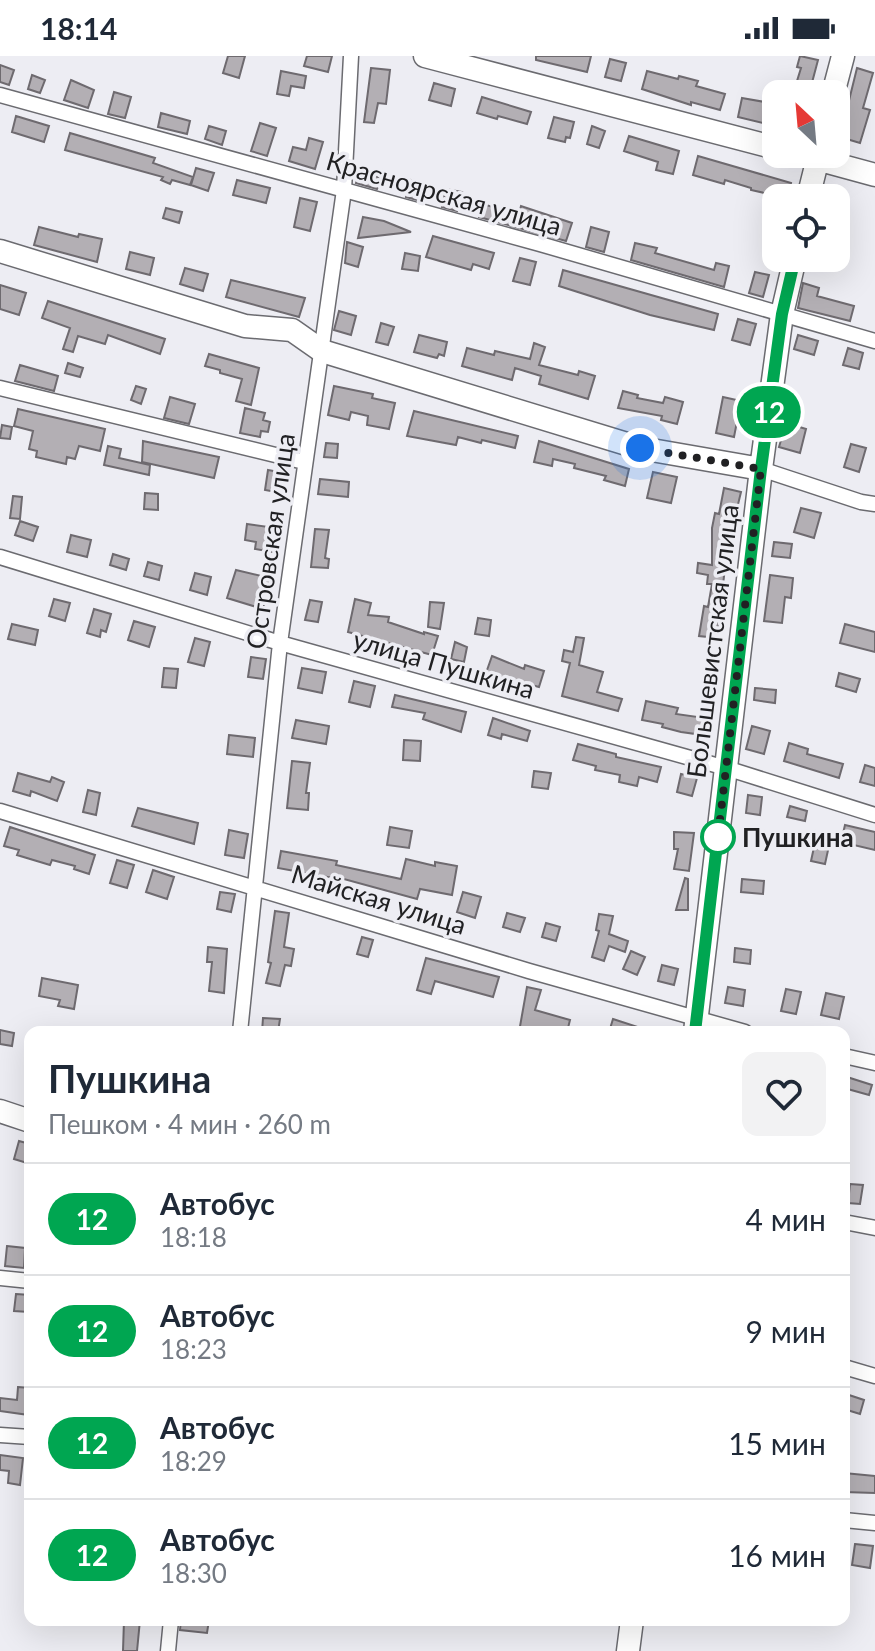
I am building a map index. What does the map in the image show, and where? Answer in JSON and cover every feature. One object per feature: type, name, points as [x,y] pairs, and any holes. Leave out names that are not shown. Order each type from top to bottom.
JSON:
[{"type":"street","name":"Островская улица","points":[[241,1026],[280,643],[344,190],[351,56]]},
{"type":"street","points":[[425,56],[762,144]]},
{"type":"street","points":[[837,80],[843,56]]},
{"type":"street","name":"Красноярская улица","points":[[0,95],[875,341]]},
{"type":"street","points":[[850,168],[875,175]]},
{"type":"street","points":[[0,251],[245,326],[292,330],[322,351],[640,448],[761,469],[875,504]]},
{"type":"street","name":"Большевистская улица","points":[[695,1026],[761,469],[782,314],[792,272]]},
{"type":"street","points":[[0,388],[304,462]]},
{"type":"street","name":"улица Пушкина","points":[[0,557],[280,643],[726,768],[875,815]]},
{"type":"street","name":"Майская улица","points":[[0,811],[256,887],[695,1026]]},
{"type":"street","points":[[850,1057],[875,1063]]},
{"type":"street","points":[[0,1111],[24,1119]]},
{"type":"street","points":[[850,1223],[875,1228]]},
{"type":"street","points":[[0,1278],[24,1280]]},
{"type":"street","points":[[850,1369],[875,1376]]},
{"type":"street","points":[[0,1435],[24,1437]]},
{"type":"street","points":[[850,1521],[875,1523]]},
{"type":"street","points":[[168,1651],[170,1626]]},
{"type":"street","points":[[628,1651],[631,1626]]},
{"type":"building","points":[[228,56],[245,56],[239,78],[223,73]]},
{"type":"building","points":[[307,56],[332,56],[328,72],[304,66]]},
{"type":"building","points":[[536,56],[591,56],[587,72],[536,60]]},
{"type":"building","points":[[800,56],[818,60],[813,80],[797,80],[801,68],[797,67]]},
{"type":"building","points":[[610,59],[626,63],[621,81],[605,77]]},
{"type":"building","points":[[0,65],[14,70],[9,85],[0,82]]},
{"type":"building","points":[[371,68],[390,70],[386,104],[378,103],[374,123],[364,122]]},
{"type":"building","points":[[857,68],[873,73],[863,108],[870,110],[860,143],[850,140],[850,96]]},
{"type":"building","points":[[281,71],[306,76],[304,88],[291,86],[289,96],[277,94]]},
{"type":"building","points":[[647,71],[698,81],[696,86],[725,94],[720,110],[691,102],[691,105],[642,89]]},
{"type":"building","points":[[32,75],[45,80],[40,93],[28,89]]},
{"type":"building","points":[[71,80],[94,90],[88,108],[64,100]]},
{"type":"building","points":[[434,83],[455,89],[451,106],[429,100]]},
{"type":"building","points":[[114,92],[131,97],[125,118],[108,114]]},
{"type":"building","points":[[482,97],[531,112],[527,124],[477,113]]},
{"type":"building","points":[[742,98],[762,102],[762,123],[738,117]]},
{"type":"building","points":[[161,113],[190,121],[187,134],[158,127]]},
{"type":"building","points":[[16,116],[49,126],[44,142],[12,132]]},
{"type":"building","points":[[554,117],[574,122],[570,138],[566,137],[565,142],[548,138]]},
{"type":"building","points":[[260,123],[276,128],[267,156],[251,151]]},
{"type":"building","points":[[209,126],[226,131],[222,145],[205,139]]},
{"type":"building","points":[[592,126],[605,131],[599,148],[587,144]]},
{"type":"building","points":[[70,133],[155,158],[153,163],[193,177],[190,185],[172,180],[170,184],[161,180],[163,177],[65,150]]},
{"type":"building","points":[[629,136],[679,151],[673,174],[656,170],[658,162],[624,151]]},
{"type":"building","points":[[309,138],[323,142],[315,169],[289,161],[293,147],[306,150]]},
{"type":"building","points":[[698,156],[791,183],[762,184],[762,192],[725,180],[724,184],[693,175]]},
{"type":"building","points":[[196,168],[214,173],[208,191],[191,185]]},
{"type":"building","points":[[360,171],[381,178],[377,189],[356,183]]},
{"type":"building","points":[[237,180],[270,188],[266,203],[233,195]]},
{"type":"building","points":[[411,180],[426,184],[421,201],[406,197]]},
{"type":"building","points":[[446,189],[462,192],[457,211],[442,207]]},
{"type":"building","points":[[300,198],[317,202],[310,231],[294,227]]},
{"type":"building","points":[[482,204],[519,214],[521,206],[572,223],[566,241],[479,217]]},
{"type":"building","points":[[166,208],[182,212],[179,223],[163,218]]},
{"type":"building","points":[[363,217],[384,221],[411,232],[358,238]]},
{"type":"building","points":[[39,227],[78,237],[79,234],[102,239],[97,262],[34,245]]},
{"type":"building","points":[[591,227],[609,232],[604,252],[586,247]]},
{"type":"building","points":[[433,236],[494,253],[489,269],[473,264],[471,270],[426,257]]},
{"type":"building","points":[[347,242],[363,247],[358,267],[345,263]]},
{"type":"building","points":[[635,243],[657,248],[655,253],[714,270],[716,263],[729,266],[724,287],[631,260]]},
{"type":"building","points":[[130,252],[154,258],[150,275],[126,269]]},
{"type":"building","points":[[405,253],[420,256],[418,271],[402,269]]},
{"type":"building","points":[[520,258],[536,262],[530,285],[513,281]]},
{"type":"building","points":[[185,268],[208,274],[203,291],[180,284]]},
{"type":"building","points":[[563,270],[718,314],[714,330],[650,315],[559,286]]},
{"type":"building","points":[[755,272],[769,275],[763,297],[749,293]]},
{"type":"building","points":[[231,280],[305,298],[299,317],[226,297]]},
{"type":"building","points":[[803,283],[819,288],[817,296],[854,306],[850,321],[798,308]]},
{"type":"building","points":[[0,285],[26,293],[19,315],[0,309]]},
{"type":"building","points":[[48,301],[165,339],[160,354],[108,335],[105,344],[78,336],[73,352],[63,349],[70,328],[42,318]]},
{"type":"building","points":[[339,311],[356,316],[351,335],[334,330]]},
{"type":"building","points":[[738,319],[756,324],[750,345],[732,340]]},
{"type":"building","points":[[381,323],[394,327],[388,345],[376,342]]},
{"type":"building","points":[[419,335],[447,342],[444,356],[439,354],[437,358],[414,352]]},
{"type":"building","points":[[798,335],[818,341],[814,355],[794,349]]},
{"type":"building","points":[[534,343],[545,347],[539,365],[595,376],[588,399],[539,384],[541,376],[515,368],[512,380],[462,366],[467,348],[530,359]]},
{"type":"building","points":[[848,348],[863,353],[859,369],[843,365]]},
{"type":"building","points":[[209,354],[259,368],[251,405],[236,401],[242,379],[205,366]]},
{"type":"building","points":[[68,363],[83,368],[80,377],[65,373]]},
{"type":"building","points":[[20,365],[58,376],[54,391],[15,381]]},
{"type":"building","points":[[136,386],[146,389],[141,404],[131,400]]},
{"type":"building","points":[[334,386],[373,394],[372,398],[395,403],[389,429],[367,425],[368,416],[351,412],[349,420],[328,415]]},
{"type":"building","points":[[623,391],[638,395],[637,398],[663,403],[665,397],[683,402],[677,424],[661,420],[662,416],[618,408]]},
{"type":"building","points":[[170,397],[195,404],[189,424],[164,418]]},
{"type":"building","points":[[723,397],[741,401],[734,437],[716,433]]},
{"type":"building","points":[[245,408],[265,413],[263,420],[270,422],[268,432],[261,431],[260,437],[240,433]]},
{"type":"building","points":[[18,409],[105,429],[100,451],[79,446],[75,459],[67,457],[66,464],[36,457],[37,451],[29,449],[33,431],[14,426]]},
{"type":"building","points":[[414,411],[518,436],[515,448],[458,437],[456,445],[407,436]]},
{"type":"building","points":[[786,423],[806,429],[800,453],[779,447]]},
{"type":"building","points":[[2,425],[12,427],[10,439],[0,438]]},
{"type":"building","points":[[143,441],[219,457],[214,478],[142,462]]},
{"type":"building","points":[[539,441],[629,469],[625,486],[604,480],[606,476],[574,468],[575,464],[553,459],[552,466],[534,462]]},
{"type":"building","points":[[326,443],[338,444],[337,458],[324,457]]},
{"type":"building","points":[[851,444],[866,448],[859,472],[844,467]]},
{"type":"building","points":[[108,446],[121,449],[119,458],[150,465],[149,475],[104,465]]},
{"type":"building","points":[[268,470],[285,473],[282,493],[265,490]]},
{"type":"building","points":[[653,472],[677,477],[671,503],[647,498]]},
{"type":"building","points":[[320,479],[349,482],[348,497],[318,494]]},
{"type":"building","points":[[724,488],[741,492],[727,550],[717,638],[699,636],[704,606],[708,607],[712,584],[707,584],[708,575],[697,573],[698,563],[712,565],[712,528],[715,513],[719,514]]},
{"type":"building","points":[[145,493],[158,494],[158,510],[144,509]]},
{"type":"building","points":[[13,496],[22,497],[20,519],[10,518]]},
{"type":"building","points":[[801,508],[821,513],[814,538],[794,532]]},
{"type":"building","points":[[20,521],[38,527],[33,541],[15,535]]},
{"type":"building","points":[[247,524],[276,528],[273,552],[255,549],[256,542],[245,540]]},
{"type":"building","points":[[315,529],[329,530],[325,558],[329,559],[328,568],[311,567]]},
{"type":"building","points":[[71,535],[91,540],[87,557],[67,552]]},
{"type":"building","points":[[774,542],[792,544],[790,558],[772,556]]},
{"type":"building","points":[[113,554],[129,559],[126,570],[110,565]]},
{"type":"building","points":[[148,562],[162,566],[159,580],[144,576]]},
{"type":"building","points":[[236,570],[270,578],[263,609],[227,598]]},
{"type":"building","points":[[195,573],[211,577],[207,595],[190,590]]},
{"type":"building","points":[[770,575],[793,578],[791,598],[785,597],[782,623],[764,621]]},
{"type":"building","points":[[54,599],[70,603],[65,621],[49,616]]},
{"type":"building","points":[[355,599],[371,603],[368,615],[389,617],[388,622],[438,636],[432,655],[348,632]]},
{"type":"building","points":[[310,600],[322,602],[318,622],[305,620]]},
{"type":"building","points":[[430,602],[444,603],[440,629],[428,627]]},
{"type":"building","points":[[94,609],[111,614],[106,632],[101,630],[100,637],[87,633]]},
{"type":"building","points":[[478,618],[491,620],[489,636],[475,634]]},
{"type":"building","points":[[134,621],[155,627],[149,647],[128,640]]},
{"type":"building","points":[[12,624],[38,630],[35,645],[8,639]]},
{"type":"building","points":[[845,624],[875,632],[875,652],[840,643]]},
{"type":"building","points":[[576,637],[584,638],[579,665],[603,672],[597,692],[622,699],[618,711],[562,696],[570,663],[562,661],[564,650],[573,652]]},
{"type":"building","points":[[195,638],[210,642],[204,666],[188,662]]},
{"type":"building","points":[[455,642],[467,647],[464,662],[451,659]]},
{"type":"building","points":[[492,656],[524,669],[525,665],[544,671],[539,687],[486,673]]},
{"type":"building","points":[[251,657],[266,659],[263,679],[248,677]]},
{"type":"building","points":[[164,668],[178,669],[176,688],[162,687]]},
{"type":"building","points":[[302,668],[326,672],[322,693],[298,688]]},
{"type":"building","points":[[839,673],[860,679],[856,692],[836,686]]},
{"type":"building","points":[[354,681],[375,686],[370,707],[349,702]]},
{"type":"building","points":[[755,688],[776,690],[775,703],[754,700]]},
{"type":"building","points":[[395,695],[466,712],[461,732],[423,719],[425,713],[392,707]]},
{"type":"building","points":[[646,701],[678,708],[676,714],[705,718],[703,735],[642,720]]},
{"type":"building","points":[[493,718],[530,731],[527,741],[502,734],[501,739],[488,735]]},
{"type":"building","points":[[296,720],[329,726],[326,744],[292,738]]},
{"type":"building","points":[[752,726],[770,731],[764,754],[746,749]]},
{"type":"building","points":[[229,735],[255,738],[253,757],[227,754]]},
{"type":"building","points":[[404,740],[421,741],[420,761],[403,760]]},
{"type":"building","points":[[789,743],[808,749],[807,754],[843,764],[839,778],[784,761]]},
{"type":"building","points":[[578,744],[661,767],[657,782],[639,777],[637,786],[619,782],[620,775],[595,770],[596,766],[573,760]]},
{"type":"building","points":[[292,761],[310,763],[306,793],[309,793],[308,810],[287,808]]},
{"type":"building","points":[[865,765],[875,768],[875,786],[860,782]]},
{"type":"building","points":[[534,771],[551,773],[548,789],[532,787]]},
{"type":"building","points":[[18,773],[50,782],[52,777],[64,782],[57,801],[31,791],[30,796],[13,791]]},
{"type":"building","points":[[681,774],[697,778],[692,796],[677,792]]},
{"type":"building","points":[[88,790],[100,793],[96,815],[83,812]]},
{"type":"building","points":[[748,795],[762,797],[760,815],[746,813]]},
{"type":"building","points":[[790,806],[807,811],[805,821],[787,817]]},
{"type":"building","points":[[138,808],[198,823],[194,844],[132,826]]},
{"type":"building","points":[[845,825],[875,832],[875,850],[841,842]]},
{"type":"building","points":[[10,827],[95,855],[89,874],[74,869],[75,866],[52,860],[50,865],[17,855],[19,850],[4,846]]},
{"type":"building","points":[[390,827],[412,831],[409,848],[387,845]]},
{"type":"building","points":[[229,830],[248,834],[244,858],[225,855]]},
{"type":"building","points":[[674,832],[694,833],[689,871],[674,869],[678,849],[674,849]]},
{"type":"building","points":[[816,838],[830,841],[825,864],[811,861]]},
{"type":"building","points":[[281,851],[337,861],[336,865],[401,879],[406,859],[435,866],[435,862],[457,866],[452,895],[420,889],[417,899],[333,876],[278,868]]},
{"type":"building","points":[[117,860],[134,865],[127,888],[110,883]]},
{"type":"building","points":[[153,870],[174,877],[167,899],[146,892]]},
{"type":"building","points":[[685,878],[688,879],[688,910],[676,910]]},
{"type":"building","points":[[742,879],[764,881],[763,894],[741,892]]},
{"type":"building","points":[[220,892],[235,894],[231,912],[217,909]]},
{"type":"building","points":[[463,892],[481,897],[475,918],[457,912]]},
{"type":"building","points":[[275,911],[289,913],[284,947],[294,949],[291,966],[285,965],[280,986],[266,983],[271,963],[268,962]]},
{"type":"building","points":[[507,913],[525,918],[520,932],[503,927]]},
{"type":"building","points":[[599,914],[613,916],[609,934],[628,941],[625,952],[609,946],[604,961],[592,957],[599,931],[596,930]]},
{"type":"building","points":[[546,923],[560,927],[556,941],[542,937]]},
{"type":"building","points":[[362,937],[373,940],[368,957],[357,954]]},
{"type":"building","points":[[208,947],[227,949],[224,993],[209,991],[212,962],[207,962]]},
{"type":"building","points":[[735,948],[751,950],[750,964],[734,962]]},
{"type":"building","points":[[631,951],[645,957],[637,975],[623,969]]},
{"type":"building","points":[[426,958],[499,977],[493,997],[435,981],[431,994],[417,990]]},
{"type":"building","points":[[662,965],[678,969],[674,985],[658,981]]},
{"type":"building","points":[[42,978],[78,985],[74,1009],[58,1006],[60,1000],[39,996]]},
{"type":"building","points":[[527,987],[541,990],[535,1010],[570,1020],[568,1026],[520,1026]]},
{"type":"building","points":[[728,987],[745,990],[743,1006],[725,1003]]},
{"type":"building","points":[[786,989],[801,992],[796,1014],[781,1011]]},
{"type":"building","points":[[826,993],[844,997],[839,1019],[821,1015]]},
{"type":"building","points":[[263,1018],[280,1019],[279,1026],[262,1026]]},
{"type":"building","points":[[613,1019],[635,1026],[611,1026]]},
{"type":"building","points":[[0,1030],[14,1033],[12,1046],[0,1044]]},
{"type":"building","points":[[850,1078],[872,1085],[869,1095],[850,1090]]},
{"type":"building","points":[[19,1141],[24,1142],[24,1162],[14,1159]]},
{"type":"building","points":[[850,1184],[863,1185],[860,1204],[850,1203]]},
{"type":"building","points":[[7,1246],[24,1248],[24,1268],[5,1266]]},
{"type":"building","points":[[16,1294],[24,1295],[24,1312],[14,1311]]},
{"type":"building","points":[[18,1387],[24,1388],[24,1414],[0,1411],[0,1398],[17,1400]]},
{"type":"building","points":[[850,1395],[864,1400],[860,1414],[850,1411]]},
{"type":"building","points":[[0,1455],[23,1458],[20,1485],[8,1483],[9,1471],[0,1470]]},
{"type":"building","points":[[850,1474],[875,1476],[875,1493],[850,1492]]},
{"type":"building","points":[[855,1544],[873,1546],[870,1568],[852,1565]]},
{"type":"building","points":[[124,1626],[139,1626],[137,1651],[123,1651]]},
{"type":"building","points":[[180,1626],[208,1626],[207,1633],[180,1630]]},
{"type":"bus line","name":"12","points":[[696,1026],[761,469],[782,314],[792,272]]},
{"type":"place","name":"Пушкина","points":[[718,837]]},
{"type":"route","points":[[640,448],[761,469],[718,837]]}]
